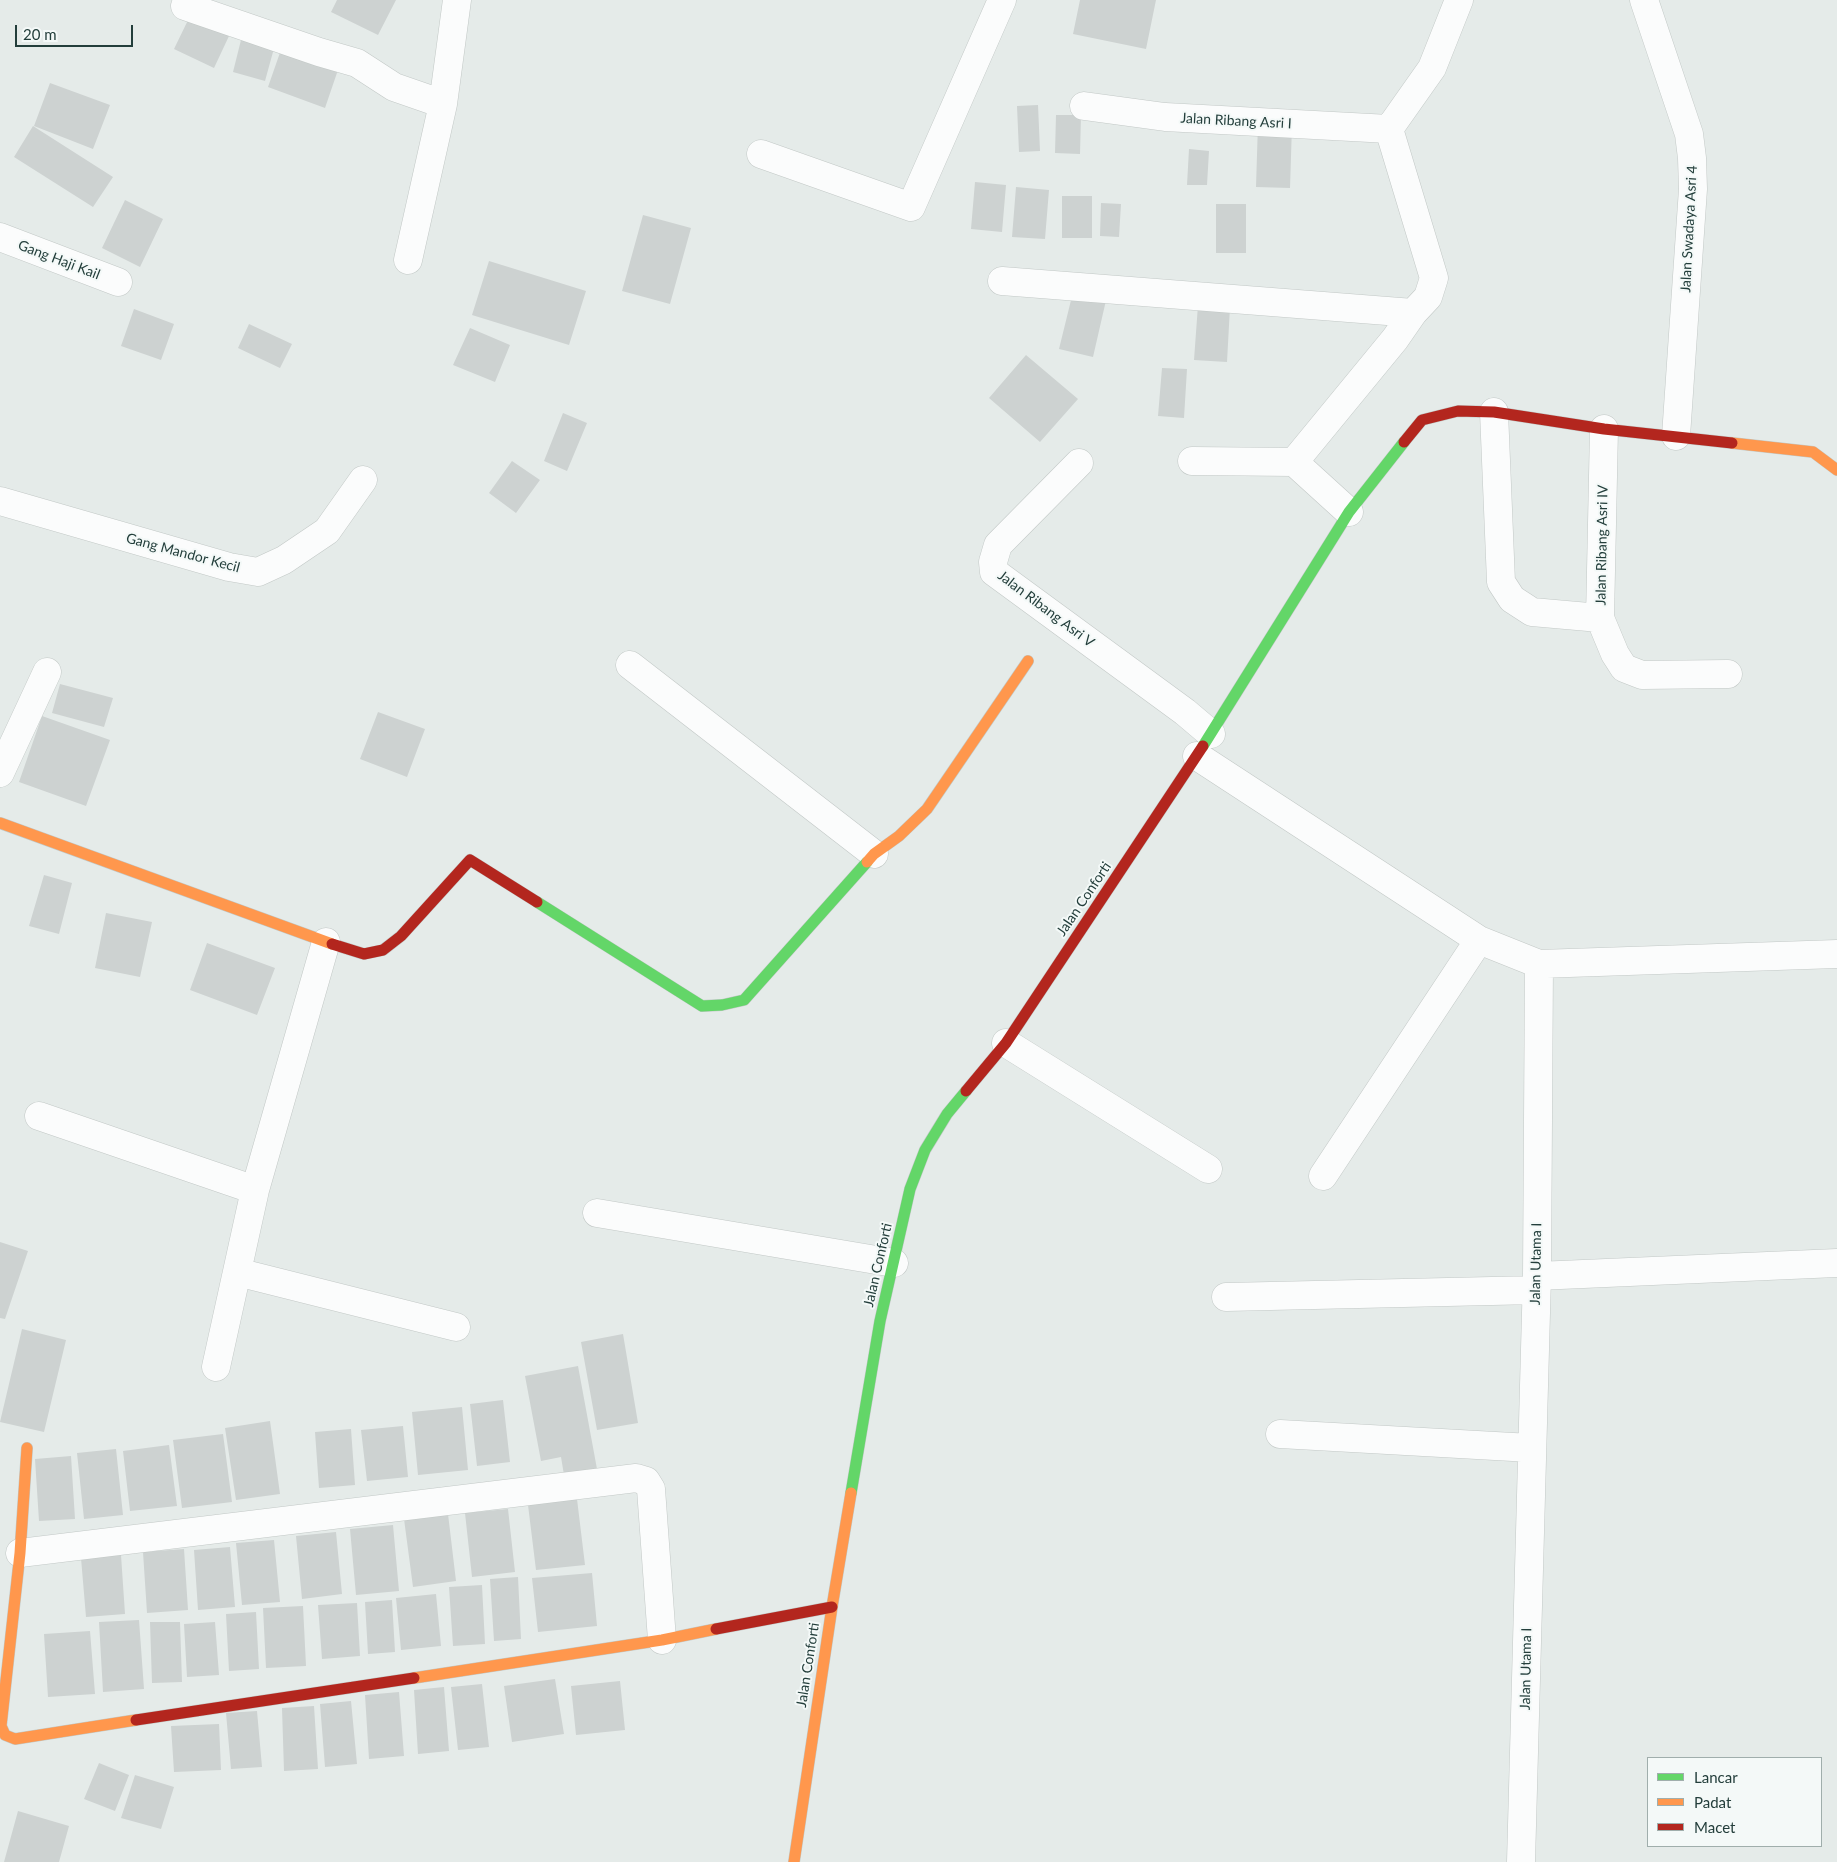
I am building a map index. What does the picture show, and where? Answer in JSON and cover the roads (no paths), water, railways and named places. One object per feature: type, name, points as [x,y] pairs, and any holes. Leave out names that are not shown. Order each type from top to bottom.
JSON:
[{"type":"street","points":[[408,260],[443,104],[457,0]]},
{"type":"street","points":[[760,154],[912,208],[1002,0]]},
{"type":"street","points":[[1294,462],[1395,339],[1413,313],[1428,297],[1434,278],[1389,129],[1432,68],[1459,0]]},
{"type":"street","name":"Jalan Swadaya Asri 4","points":[[1644,0],[1689,134],[1692,158],[1693,189],[1676,436]]},
{"type":"street","points":[[185,6],[357,63],[394,87],[443,104]]},
{"type":"street","name":"Jalan Ribang Asri I","points":[[1084,106],[1165,117],[1389,129]]},
{"type":"street","name":"Gang Haji Kail","points":[[0,238],[118,282]]},
{"type":"street","points":[[1002,281],[1413,313]]},
{"type":"street","name":"Jalan Conforti","points":[[794,1862],[832,1607],[880,1321],[910,1189],[924,1150],[947,1114],[1006,1043],[1204,745],[1349,512],[1422,420],[1458,410],[1494,412],[1604,430],[1676,436],[1812,452],[1837,470]]},
{"type":"street","name":"Jalan Ribang Asri IV","points":[[1494,412],[1501,582],[1512,599],[1532,612],[1600,618],[1604,430]]},
{"type":"street","points":[[1192,462],[1294,462],[1349,512]]},
{"type":"street","name":"Jalan Ribang Asri V","points":[[1079,463],[998,545],[993,562],[994,572],[1185,712],[1204,745]]},
{"type":"street","name":"Gang Mandor Kecil","points":[[0,501],[229,567],[258,572],[284,560],[327,531],[363,480]]},
{"type":"street","points":[[1600,618],[1614,654],[1624,668],[1642,675],[1728,674]]},
{"type":"street","points":[[0,823],[326,942],[364,954],[383,950],[401,936],[470,860],[702,1006],[722,1005],[744,1000],[874,854],[899,836],[927,810],[1028,661]]},
{"type":"street","points":[[630,664],[874,854]]},
{"type":"street","points":[[0,774],[47,672]]},
{"type":"street","points":[[1204,745],[1479,940],[1539,964],[1837,954]]},
{"type":"street","points":[[1323,1176],[1479,940]]},
{"type":"street","points":[[216,1367],[255,1190],[326,942]]},
{"type":"street","name":"Jalan Utama I","points":[[1521,1862],[1536,1283],[1539,964]]},
{"type":"street","points":[[1006,1043],[1208,1169]]},
{"type":"street","points":[[39,1116],[255,1190]]},
{"type":"street","points":[[596,1213],[894,1263]]},
{"type":"street","points":[[1226,1297],[1536,1283],[1837,1263]]},
{"type":"street","points":[[237,1272],[456,1327]]},
{"type":"street","points":[[1280,1434],[1531,1448]]},
{"type":"street","points":[[27,1448],[20,1553],[1,1726],[5,1735],[15,1739],[662,1640],[832,1607]]},
{"type":"street","points":[[20,1553],[636,1478],[646,1481],[651,1489],[662,1640]]}]
